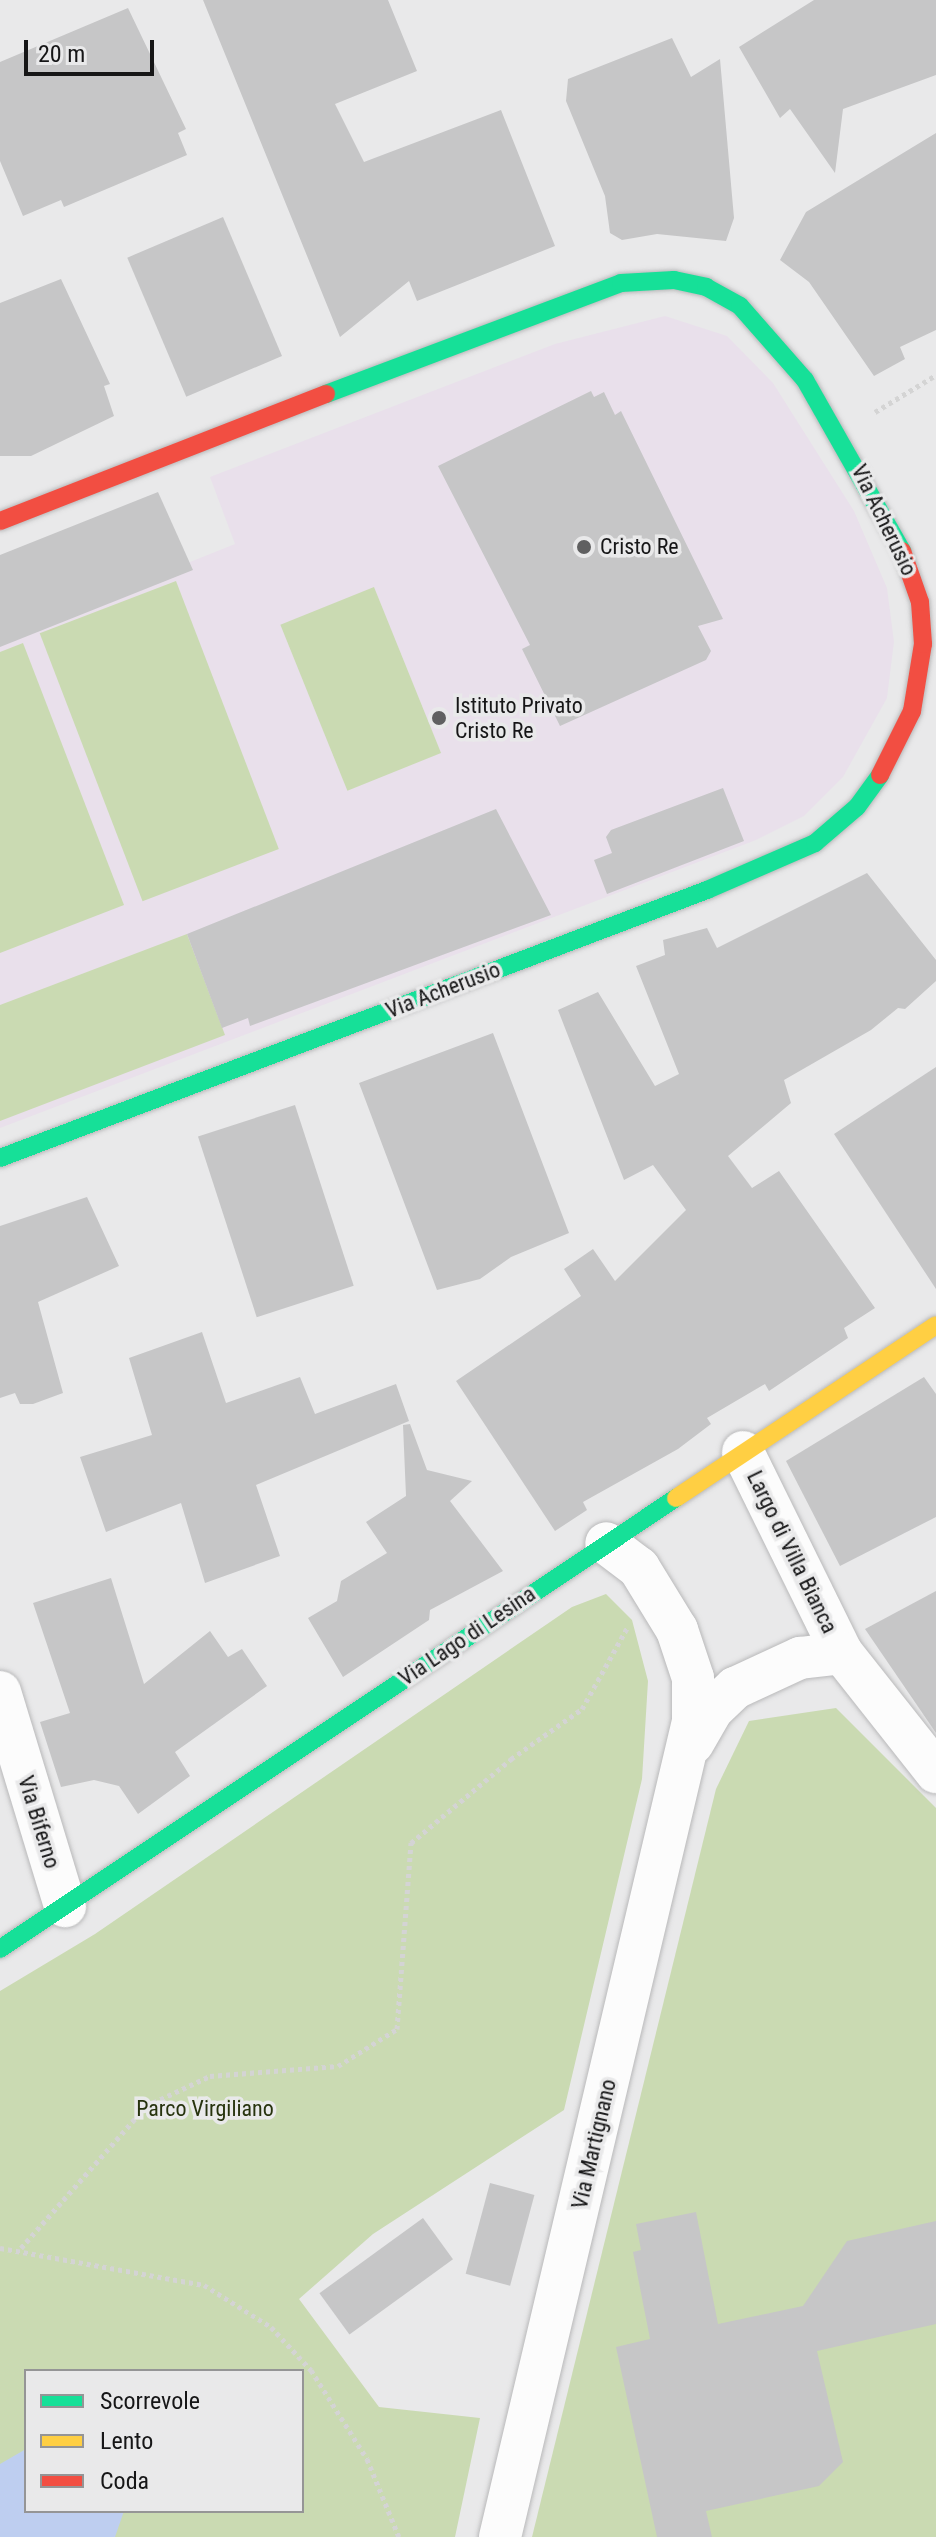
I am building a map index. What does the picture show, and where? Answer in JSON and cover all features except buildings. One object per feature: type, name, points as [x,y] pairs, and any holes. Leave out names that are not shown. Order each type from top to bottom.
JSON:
[{"type":"street","name":"Via Acherusio","points":[[0,521],[621,283],[674,280],[727,297],[785,353],[840,433],[907,560],[923,644],[919,686],[902,735],[871,792],[839,825],[767,866],[0,1158]]},
{"type":"street","name":"Via Lago di Lesina","points":[[0,1949],[936,1325]]},
{"type":"street","name":"Largo di Villa Bianca","points":[[688,1751],[712,1710],[735,1688],[800,1658],[842,1653],[743,1452]]},
{"type":"street","points":[[606,1543],[639,1568],[662,1600],[693,1678],[688,1751]]},
{"type":"street","points":[[842,1653],[936,1772]]},
{"type":"street","name":"Via Biferno","points":[[0,1692],[65,1906]]},
{"type":"street","name":"Via Martignano","points":[[500,2537],[688,1751]]},
{"type":"path","points":[[840,433],[936,375]]},
{"type":"path","points":[[21,2248],[146,2106],[210,2076],[338,2066],[397,2029],[411,1843],[511,1759],[582,1709],[632,1620],[662,1600]]},
{"type":"path","points":[[0,2248],[21,2248],[204,2285],[271,2327],[311,2370],[367,2459],[399,2537]]},
{"type":"shaded area","name":"Istituto Privato Cristo Re","points":[[665,316],[727,336],[773,383],[854,511],[887,588],[894,642],[887,698],[843,777],[804,816],[756,840],[0,1128],[0,638],[235,544],[210,477],[555,344]]},
{"type":"green space","points":[[176,581],[279,849],[143,901],[40,633]]},
{"type":"green space","points":[[374,587],[441,753],[347,791],[280,625]]},
{"type":"green space","points":[[23,643],[124,905],[0,953],[0,652]]},
{"type":"green space","points":[[187,934],[225,1035],[0,1121],[0,1005]]},
{"type":"green space","name":"Parco Virgiliano","points":[[606,1594],[632,1620],[648,1681],[642,1779],[564,2110],[373,2234],[299,2299],[379,2407],[480,2418],[455,2537],[0,2537],[0,1991],[95,1934],[572,1607]]},
{"type":"green space","points":[[836,1708],[936,1808],[936,2537],[532,2537],[716,1789],[749,1721]]},
{"type":"water","points":[[24,2450],[24,2513],[123,2513],[115,2537],[0,2537],[0,2464]]},
{"type":"traffic: fast","points":[[326,394],[621,283],[674,280],[706,287],[740,306],[805,380],[902,551]]},
{"type":"traffic: fast","points":[[0,1158],[707,890],[815,843],[857,807],[880,775]]},
{"type":"traffic: fast","points":[[0,1949],[676,1498]]},
{"type":"traffic: slow","points":[[676,1498],[936,1325]]},
{"type":"traffic: jam","points":[[0,521],[326,394]]},
{"type":"traffic: jam","points":[[880,775],[912,711],[923,644],[920,602],[902,551]]},
{"type":"place","name":"Cristo Re","points":[[584,547]]},
{"type":"place","name":"Istituto Privato Cristo Re","points":[[439,718]]}]
